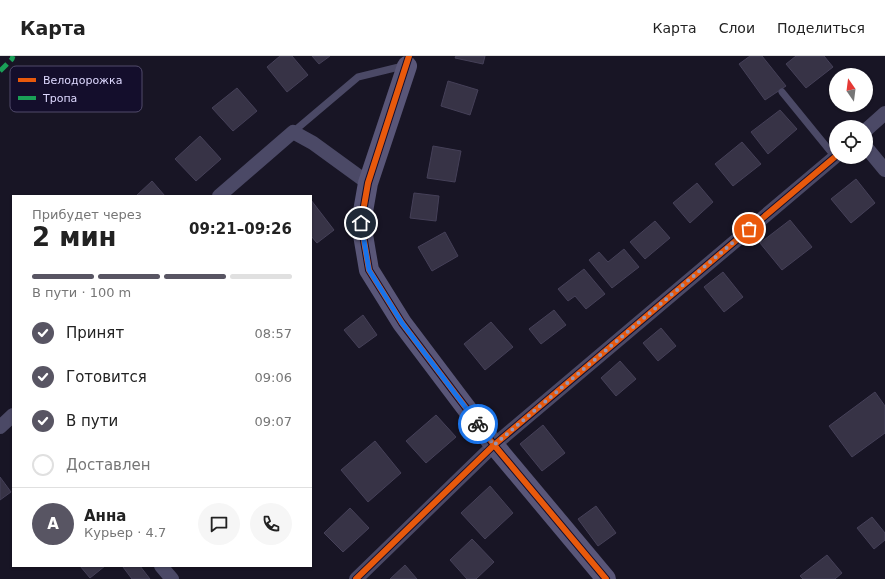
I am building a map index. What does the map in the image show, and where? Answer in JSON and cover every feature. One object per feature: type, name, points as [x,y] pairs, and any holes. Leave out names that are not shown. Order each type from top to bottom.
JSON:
[{"type":"street","points":[[408,61],[368,183],[361,223],[369,270],[402,323],[494,445],[606,579]]},
{"type":"street","points":[[873,124],[885,113]]},
{"type":"street","points":[[221,195],[293,132],[313,143],[368,183]]},
{"type":"street","points":[[873,155],[885,170]]},
{"type":"street","points":[[356,579],[494,445],[829,161]]},
{"type":"street","points":[[0,427],[12,416]]},
{"type":"street","points":[[162,567],[172,579]]},
{"type":"lane","points":[[293,132],[358,77],[408,61]]},
{"type":"lane","points":[[782,92],[829,149]]},
{"type":"building","points":[[280,56],[292,56],[308,75],[287,92],[267,67]]},
{"type":"building","points":[[312,56],[330,56],[319,64]]},
{"type":"building","points":[[456,56],[485,56],[483,64],[455,58]]},
{"type":"building","points":[[750,56],[762,56],[786,86],[765,100],[739,64]]},
{"type":"building","points":[[796,56],[824,56],[833,67],[829,68],[829,70],[806,88],[786,64]]},
{"type":"building","points":[[448,81],[478,90],[470,115],[441,106]]},
{"type":"building","points":[[237,88],[257,111],[233,131],[212,108]]},
{"type":"building","points":[[780,110],[797,129],[768,154],[751,132]]},
{"type":"building","points":[[200,136],[221,159],[196,181],[175,159]]},
{"type":"building","points":[[742,142],[761,164],[733,186],[715,164]]},
{"type":"building","points":[[433,146],[461,151],[455,182],[427,178]]},
{"type":"building","points":[[856,179],[875,203],[851,223],[831,199]]},
{"type":"building","points":[[152,181],[164,195],[137,195]]},
{"type":"building","points":[[697,183],[713,202],[690,223],[673,203]]},
{"type":"building","points":[[414,193],[439,196],[436,221],[410,218]]},
{"type":"building","points":[[312,201],[334,230],[317,243],[312,237]]},
{"type":"building","points":[[790,220],[812,247],[782,270],[760,243]]},
{"type":"building","points":[[655,221],[670,238],[645,259],[630,242]]},
{"type":"building","points":[[445,232],[458,256],[432,271],[418,247]]},
{"type":"building","points":[[624,249],[639,267],[612,288],[589,260],[599,252],[608,262]]},
{"type":"building","points":[[584,269],[605,294],[586,309],[575,296],[568,301],[558,289]]},
{"type":"building","points":[[723,272],[743,297],[724,312],[704,287]]},
{"type":"building","points":[[554,310],[566,325],[541,344],[529,329]]},
{"type":"building","points":[[363,315],[377,335],[359,348],[344,330]]},
{"type":"building","points":[[491,322],[513,347],[485,370],[464,344]]},
{"type":"building","points":[[661,328],[676,346],[658,361],[643,343]]},
{"type":"building","points":[[620,361],[636,379],[616,396],[601,378]]},
{"type":"building","points":[[875,392],[885,406],[885,433],[852,457],[829,426]]},
{"type":"building","points":[[436,415],[456,437],[426,463],[406,441]]},
{"type":"building","points":[[543,425],[565,453],[542,471],[520,444]]},
{"type":"building","points":[[375,441],[401,473],[368,502],[341,470]]},
{"type":"building","points":[[0,477],[11,492],[0,500]]},
{"type":"building","points":[[490,486],[513,513],[485,539],[461,513]]},
{"type":"building","points":[[596,506],[616,533],[598,546],[578,519]]},
{"type":"building","points":[[350,508],[369,528],[343,552],[324,533]]},
{"type":"building","points":[[872,517],[885,533],[885,540],[874,549],[857,528]]},
{"type":"building","points":[[472,539],[494,562],[476,579],[467,579],[450,560]]},
{"type":"building","points":[[827,555],[842,573],[835,579],[803,579],[800,576]]},
{"type":"building","points":[[405,565],[417,579],[390,579]]},
{"type":"building","points":[[81,567],[104,567],[90,578]]},
{"type":"building","points":[[123,567],[141,567],[150,579],[132,579]]},
{"type":"marked path","points":[[0,71],[12,59],[13,56]]},
{"type":"cycle path","points":[[409,56],[368,183],[361,223],[369,270],[402,323],[494,445],[606,579]]},
{"type":"cycle path","points":[[356,579],[494,445],[829,162]]},
{"type":"way so far","points":[[478,424],[494,445],[749,229]]},
{"type":"route","points":[[361,223],[369,270],[402,323],[478,424]]}]
